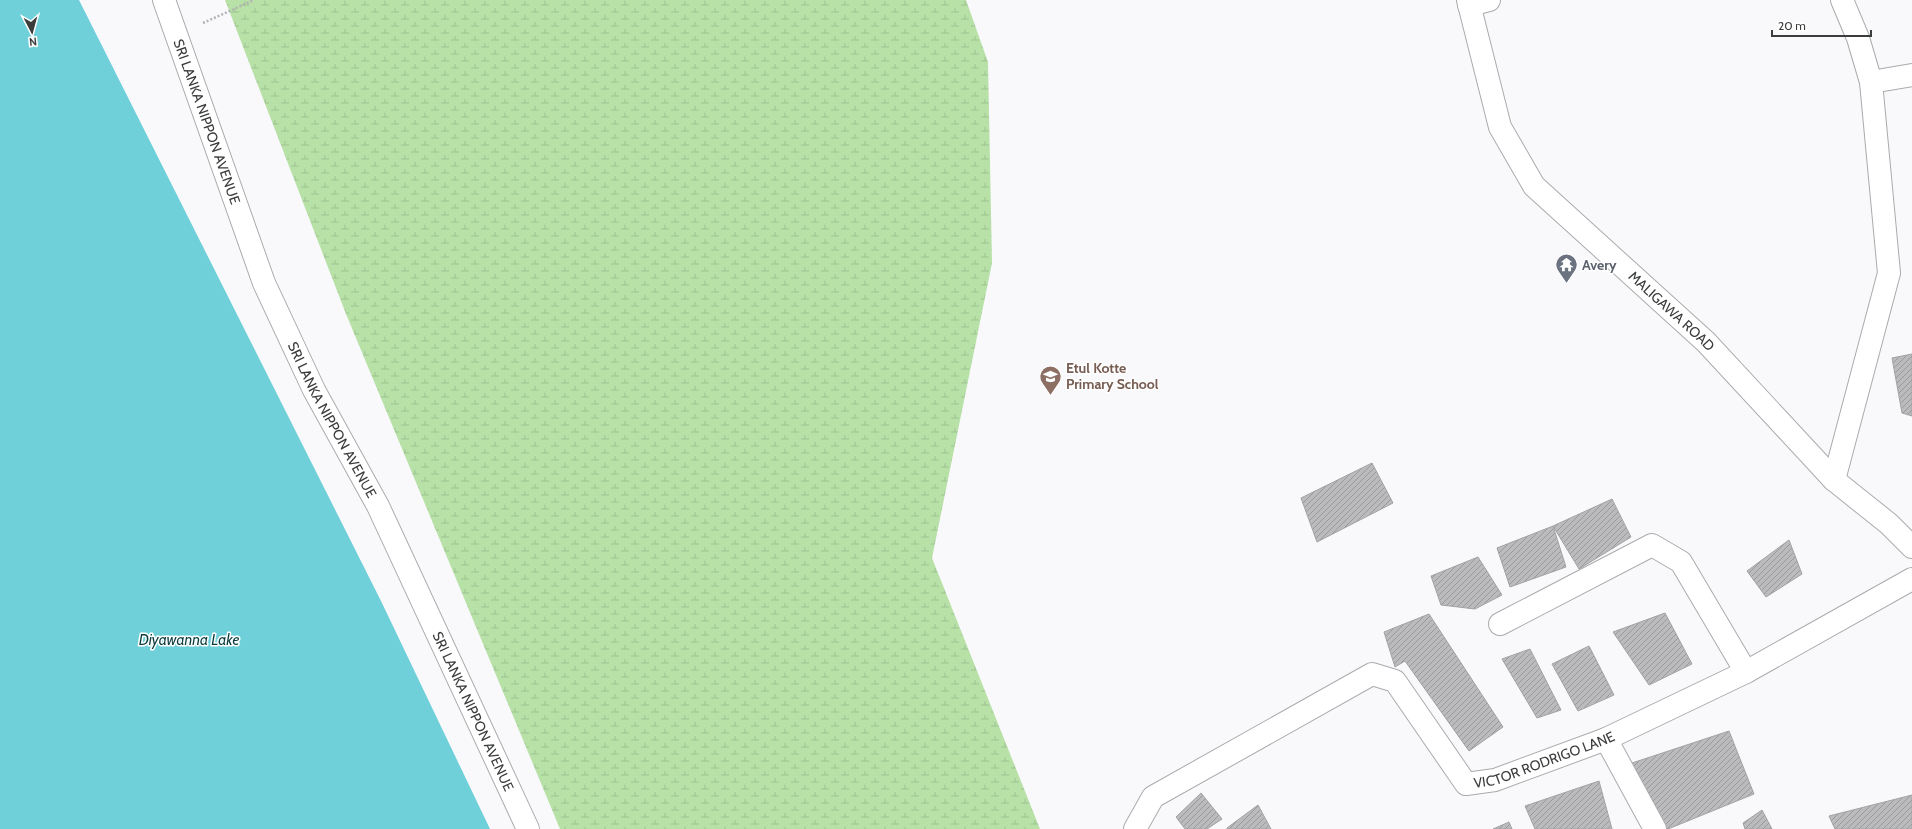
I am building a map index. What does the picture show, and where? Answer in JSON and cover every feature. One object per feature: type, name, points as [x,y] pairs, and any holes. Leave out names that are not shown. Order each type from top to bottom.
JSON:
[{"type":"street","name":"SRI LANKA NIPPON AVENUE","points":[[164,0],[264,283],[314,390],[378,506],[528,829]]},
{"type":"street","points":[[1834,480],[1889,273],[1871,82],[1858,38],[1842,0]]},
{"type":"street","name":"MALIGAWA ROAD","points":[[1475,2],[1500,127],[1534,186],[1706,342],[1834,480],[1889,524],[1912,547]]},
{"type":"street","points":[[1871,82],[1912,75]]},
{"type":"street","points":[[1500,624],[1652,545],[1680,562],[1746,672]]},
{"type":"street","name":"VICTOR RODRIGO LANE","points":[[1136,829],[1153,797],[1372,674],[1395,680],[1466,784],[1495,780],[1606,739],[1746,672],[1912,578]]},
{"type":"street","points":[[1606,739],[1655,829]]},
{"type":"path","points":[[176,34],[254,0]]},
{"type":"green space","points":[[225,0],[966,0],[988,62],[992,263],[932,558],[1040,829],[560,829],[346,314]]},
{"type":"water","name":"Diyawanna Lake","points":[[0,0],[79,0],[381,601],[490,829],[0,829]]},
{"type":"building","points":[[1912,354],[1912,416],[1902,413],[1892,358]]},
{"type":"building","points":[[1372,463],[1393,503],[1317,542],[1301,498]]},
{"type":"building","points":[[1612,499],[1631,537],[1579,569],[1553,526]]},
{"type":"building","points":[[1553,526],[1566,567],[1510,587],[1497,548]]},
{"type":"building","points":[[1789,540],[1802,574],[1766,597],[1747,571]]},
{"type":"building","points":[[1478,557],[1502,595],[1475,609],[1441,605],[1431,576]]},
{"type":"building","points":[[1665,613],[1692,664],[1649,685],[1613,632]]},
{"type":"building","points":[[1429,614],[1503,727],[1469,751],[1405,661],[1395,667],[1384,632]]},
{"type":"building","points":[[1589,646],[1614,695],[1578,711],[1552,664]]},
{"type":"building","points":[[1530,649],[1561,710],[1537,718],[1502,659]]},
{"type":"building","points":[[1729,731],[1754,794],[1668,829],[1656,829],[1626,765]]},
{"type":"building","points":[[1599,781],[1612,829],[1535,829],[1525,806]]},
{"type":"building","points":[[1201,793],[1222,819],[1207,829],[1185,829],[1176,817]]},
{"type":"building","points":[[1912,795],[1912,829],[1835,829],[1829,816]]},
{"type":"building","points":[[1258,805],[1271,829],[1227,829],[1227,828]]},
{"type":"building","points":[[1762,810],[1772,829],[1745,829],[1743,823]]},
{"type":"building","points":[[1509,822],[1512,829],[1493,829]]},
{"type":"place","name":"Avery","points":[[1566,284]]},
{"type":"place","name":"Etul Kotte Primary School","points":[[1051,396]]}]
